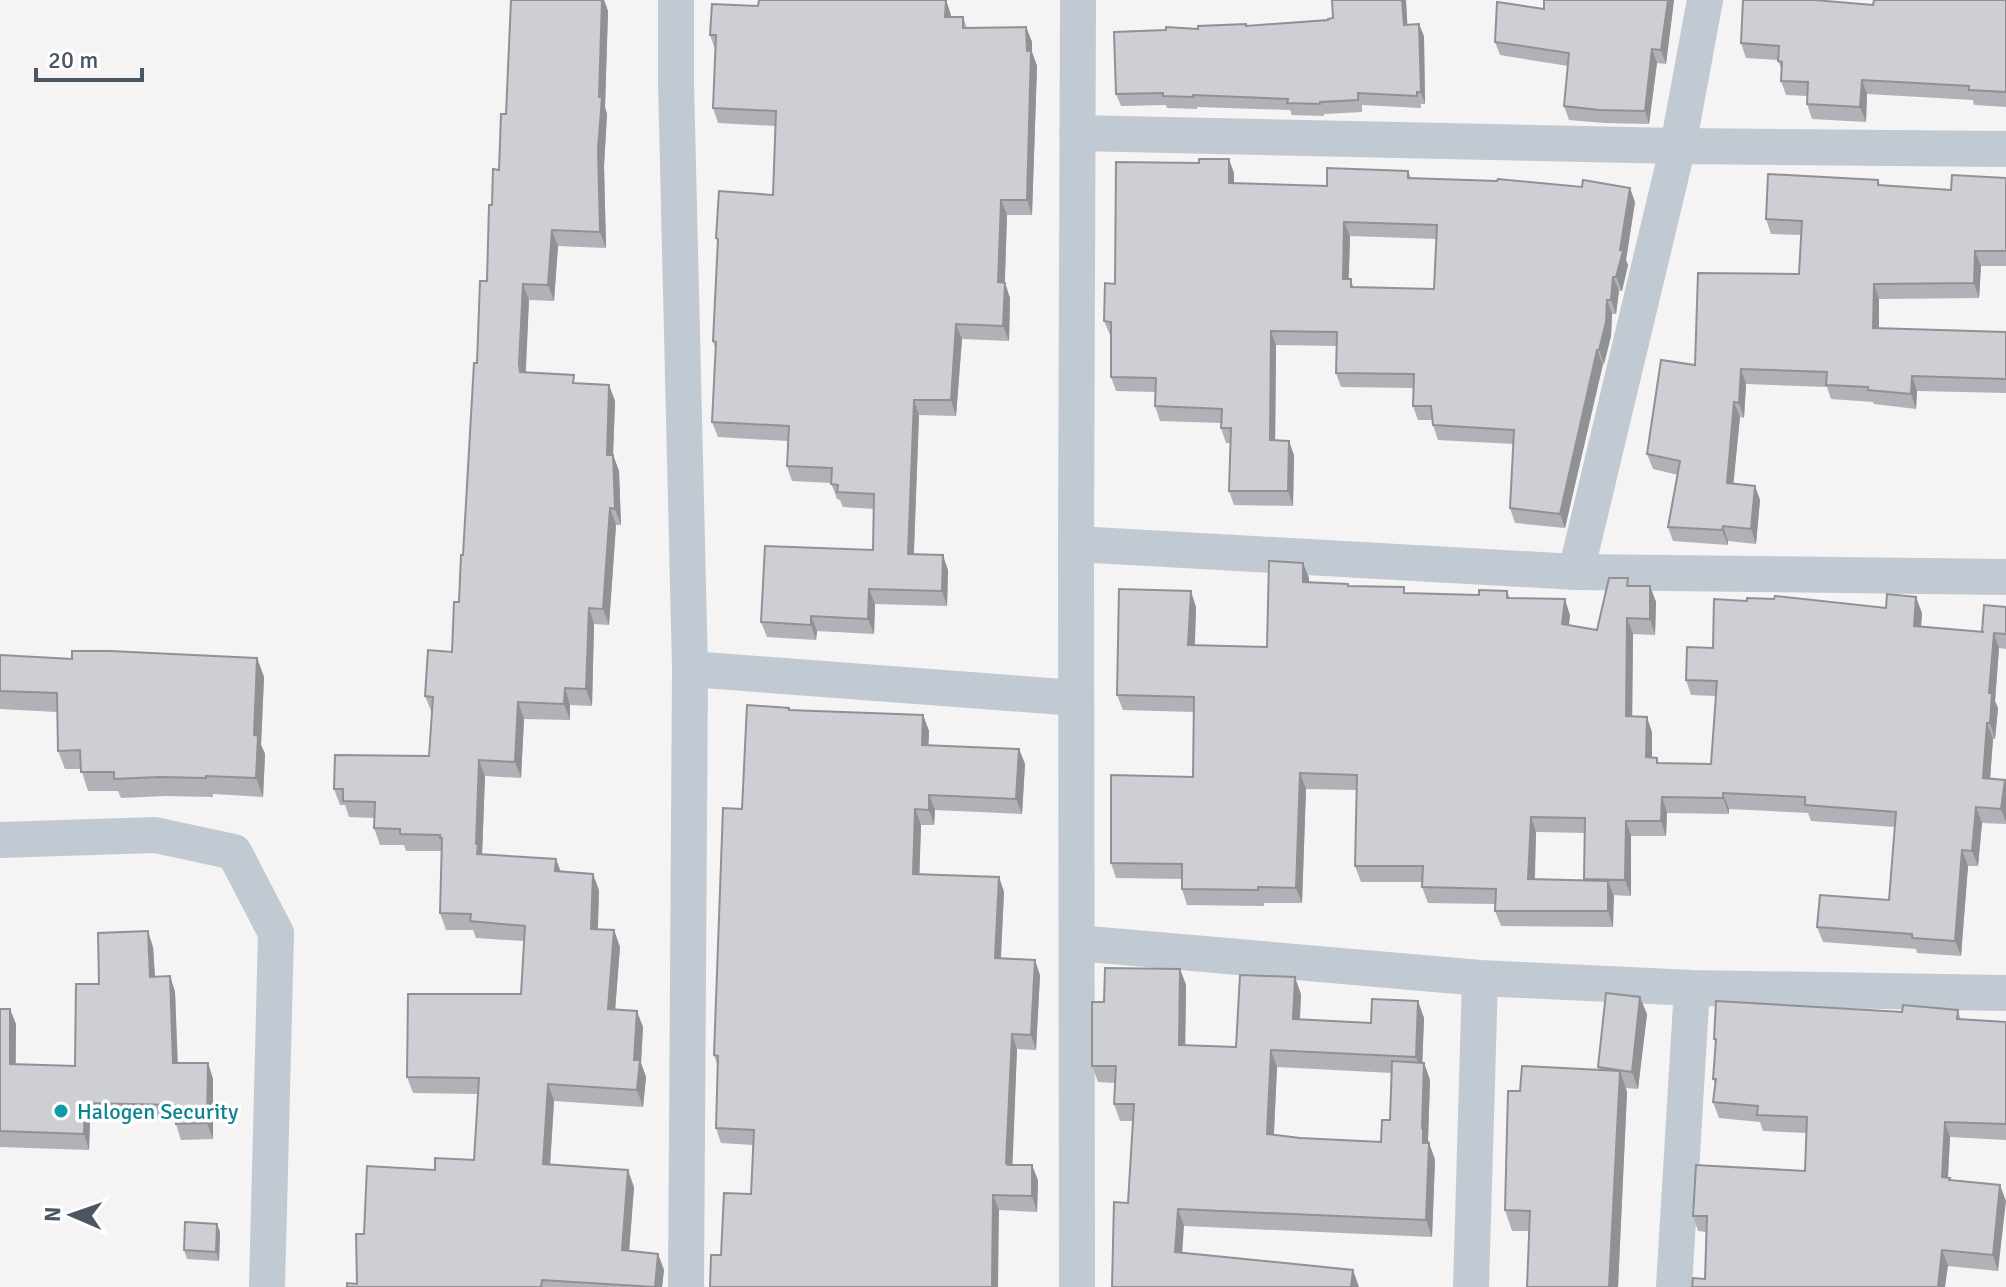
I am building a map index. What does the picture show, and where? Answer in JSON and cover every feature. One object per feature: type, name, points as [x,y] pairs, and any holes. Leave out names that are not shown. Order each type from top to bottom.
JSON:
[{"type":"street","points":[[676,0],[690,669],[686,1287]]},
{"type":"street","points":[[1077,1287],[1078,0]]},
{"type":"street","points":[[1576,572],[1678,146],[1705,0]]},
{"type":"street","points":[[1077,133],[1678,146],[2006,149]]},
{"type":"street","points":[[1076,544],[1576,572],[2006,577]]},
{"type":"street","points":[[690,669],[1076,698]]},
{"type":"street","points":[[0,840],[155,835],[234,852],[276,933],[267,1287]]},
{"type":"street","points":[[1077,943],[1480,978],[1692,988],[2006,993]]},
{"type":"street","points":[[1471,1287],[1480,978]]},
{"type":"street","points":[[1674,1287],[1692,988]]},
{"type":"building","points":[[511,0],[602,0],[599,97],[602,97],[598,149],[600,232],[552,230],[548,285],[523,284],[519,364],[520,372],[574,375],[573,383],[609,385],[607,455],[613,455],[615,509],[610,508],[603,609],[589,608],[586,689],[565,688],[564,704],[518,702],[515,762],[479,760],[477,854],[556,859],[555,871],[593,874],[591,929],[614,930],[608,1009],[637,1011],[634,1060],[640,1060],[637,1090],[548,1084],[543,1164],[628,1170],[622,1250],[658,1254],[655,1287],[542,1280],[541,1287],[347,1287],[347,1283],[357,1284],[356,1234],[364,1234],[367,1166],[435,1170],[435,1158],[474,1160],[479,1078],[407,1077],[408,994],[521,994],[525,926],[470,921],[471,914],[440,913],[440,835],[400,834],[400,829],[374,828],[375,802],[343,801],[343,789],[334,789],[335,755],[429,756],[433,697],[425,696],[428,650],[452,652],[454,602],[459,602],[480,281],[487,281],[493,169],[499,170],[501,114],[506,114]]},
{"type":"building","points":[[759,0],[946,0],[945,17],[963,17],[963,28],[1026,27],[1027,51],[1031,50],[1027,200],[1001,200],[998,282],[1005,283],[1003,326],[956,324],[951,400],[914,400],[908,554],[943,555],[942,591],[869,589],[868,619],[811,616],[811,625],[761,622],[765,546],[873,550],[874,494],[837,492],[838,485],[831,484],[832,468],[787,466],[789,426],[712,422],[719,191],[773,195],[776,111],[713,108],[716,35],[710,35],[712,4],[758,6]]},
{"type":"building","points":[[1332,0],[1402,0],[1404,25],[1419,24],[1421,92],[1417,92],[1417,96],[1358,93],[1358,100],[1320,104],[1287,103],[1288,99],[1116,94],[1114,32],[1328,20],[1333,18]]},
{"type":"building","points":[[1544,0],[1668,0],[1661,50],[1652,49],[1645,111],[1564,106],[1569,53],[1495,42],[1497,2],[1544,9]]},
{"type":"building","points":[[1743,0],[1814,0],[1873,5],[1874,0],[2006,0],[2006,92],[1969,90],[1969,86],[1862,80],[1860,107],[1807,104],[1808,82],[1781,81],[1779,46],[1741,43]]},
{"type":"building","points":[[1199,159],[1229,159],[1229,183],[1327,186],[1327,168],[1408,171],[1408,178],[1498,179],[1582,187],[1583,180],[1630,188],[1620,250],[1623,251],[1616,277],[1613,277],[1611,300],[1607,300],[1606,322],[1560,514],[1510,508],[1514,430],[1433,425],[1431,406],[1413,406],[1414,374],[1336,373],[1337,332],[1271,331],[1270,440],[1289,441],[1288,491],[1229,491],[1231,428],[1221,428],[1222,409],[1155,406],[1156,378],[1111,377],[1111,322],[1104,321],[1105,283],[1115,284],[1116,162],[1199,163]],"holes":[[[1344,222],[1437,225],[1434,289],[1351,287],[1351,279],[1343,279]]]},
{"type":"building","points":[[1768,174],[1878,180],[1878,185],[1951,190],[1952,175],[2006,178],[2006,251],[1975,251],[1974,283],[1874,284],[1873,328],[2006,332],[2006,379],[1912,376],[1911,394],[1868,390],[1868,387],[1826,385],[1827,372],[1741,369],[1739,403],[1734,402],[1727,483],[1755,486],[1751,529],[1668,527],[1680,461],[1647,454],[1661,360],[1695,365],[1698,273],[1799,274],[1802,221],[1766,219]]},
{"type":"building","points":[[1269,561],[1303,563],[1303,582],[1404,587],[1404,593],[1479,595],[1479,590],[1507,591],[1507,598],[1565,599],[1562,624],[1597,630],[1609,578],[1628,578],[1627,586],[1650,586],[1650,619],[1627,618],[1626,716],[1647,717],[1646,757],[1657,758],[1657,763],[1711,764],[1717,681],[1686,680],[1687,647],[1713,648],[1714,599],[1747,601],[1747,598],[1774,599],[1775,596],[1886,608],[1887,594],[1916,597],[1914,626],[1982,632],[1984,605],[2006,607],[2006,634],[1994,633],[1990,723],[1987,723],[1983,778],[2005,780],[2001,809],[1976,807],[1972,851],[1962,850],[1955,941],[1912,938],[1912,934],[1817,927],[1820,895],[1889,900],[1896,812],[1805,805],[1805,797],[1723,793],[1723,798],[1662,797],[1661,821],[1626,821],[1625,880],[1584,879],[1585,818],[1531,817],[1528,879],[1608,881],[1608,911],[1495,911],[1496,889],[1422,887],[1423,866],[1355,866],[1357,775],[1300,773],[1296,888],[1182,889],[1182,864],[1111,863],[1111,775],[1193,777],[1194,697],[1117,695],[1119,589],[1191,591],[1188,645],[1267,647]]},
{"type":"building","points":[[72,651],[257,658],[256,778],[114,779],[114,772],[81,772],[80,750],[58,751],[57,693],[0,691],[0,655],[72,659]]},
{"type":"building","points":[[747,705],[789,710],[923,715],[922,745],[1019,749],[1016,799],[929,795],[929,810],[915,809],[913,874],[999,877],[995,958],[1035,960],[1031,1035],[1012,1034],[1006,1163],[1032,1165],[1032,1196],[993,1195],[992,1287],[710,1287],[711,1255],[721,1255],[724,1193],[751,1194],[754,1130],[716,1128],[718,1056],[714,1055],[723,808],[742,809]]},
{"type":"building","points":[[148,931],[150,977],[170,976],[173,1063],[208,1063],[207,1123],[176,1124],[175,1105],[85,1103],[84,1134],[0,1131],[0,1009],[10,1009],[10,1064],[75,1066],[76,984],[99,984],[98,933]]},
{"type":"building","points":[[1105,968],[1180,969],[1179,1045],[1236,1047],[1240,975],[1295,977],[1293,1019],[1371,1023],[1372,999],[1418,1001],[1416,1057],[1271,1050],[1267,1134],[1381,1142],[1382,1120],[1390,1120],[1392,1061],[1424,1063],[1422,1128],[1423,1143],[1429,1143],[1426,1220],[1178,1209],[1175,1252],[1353,1270],[1351,1287],[1112,1287],[1114,1202],[1128,1203],[1134,1104],[1114,1104],[1116,1066],[1092,1066],[1092,1002],[1104,1002]]},
{"type":"building","points":[[1606,993],[1640,997],[1632,1072],[1598,1067]]},
{"type":"building","points":[[1716,1001],[1902,1012],[1903,1005],[1958,1010],[1957,1019],[2006,1022],[2006,1124],[1945,1122],[1942,1177],[2000,1185],[1993,1255],[1942,1250],[1938,1287],[1692,1287],[1693,1278],[1705,1279],[1707,1216],[1693,1216],[1696,1165],[1805,1171],[1807,1117],[1757,1115],[1758,1106],[1713,1102]]},
{"type":"building","points":[[1522,1066],[1620,1071],[1609,1287],[1527,1287],[1530,1211],[1505,1210],[1508,1091],[1520,1091]]},
{"type":"building","points":[[185,1222],[217,1224],[216,1252],[184,1250]]},
{"type":"place","name":"Halogen Security","points":[[61,1111]]}]
